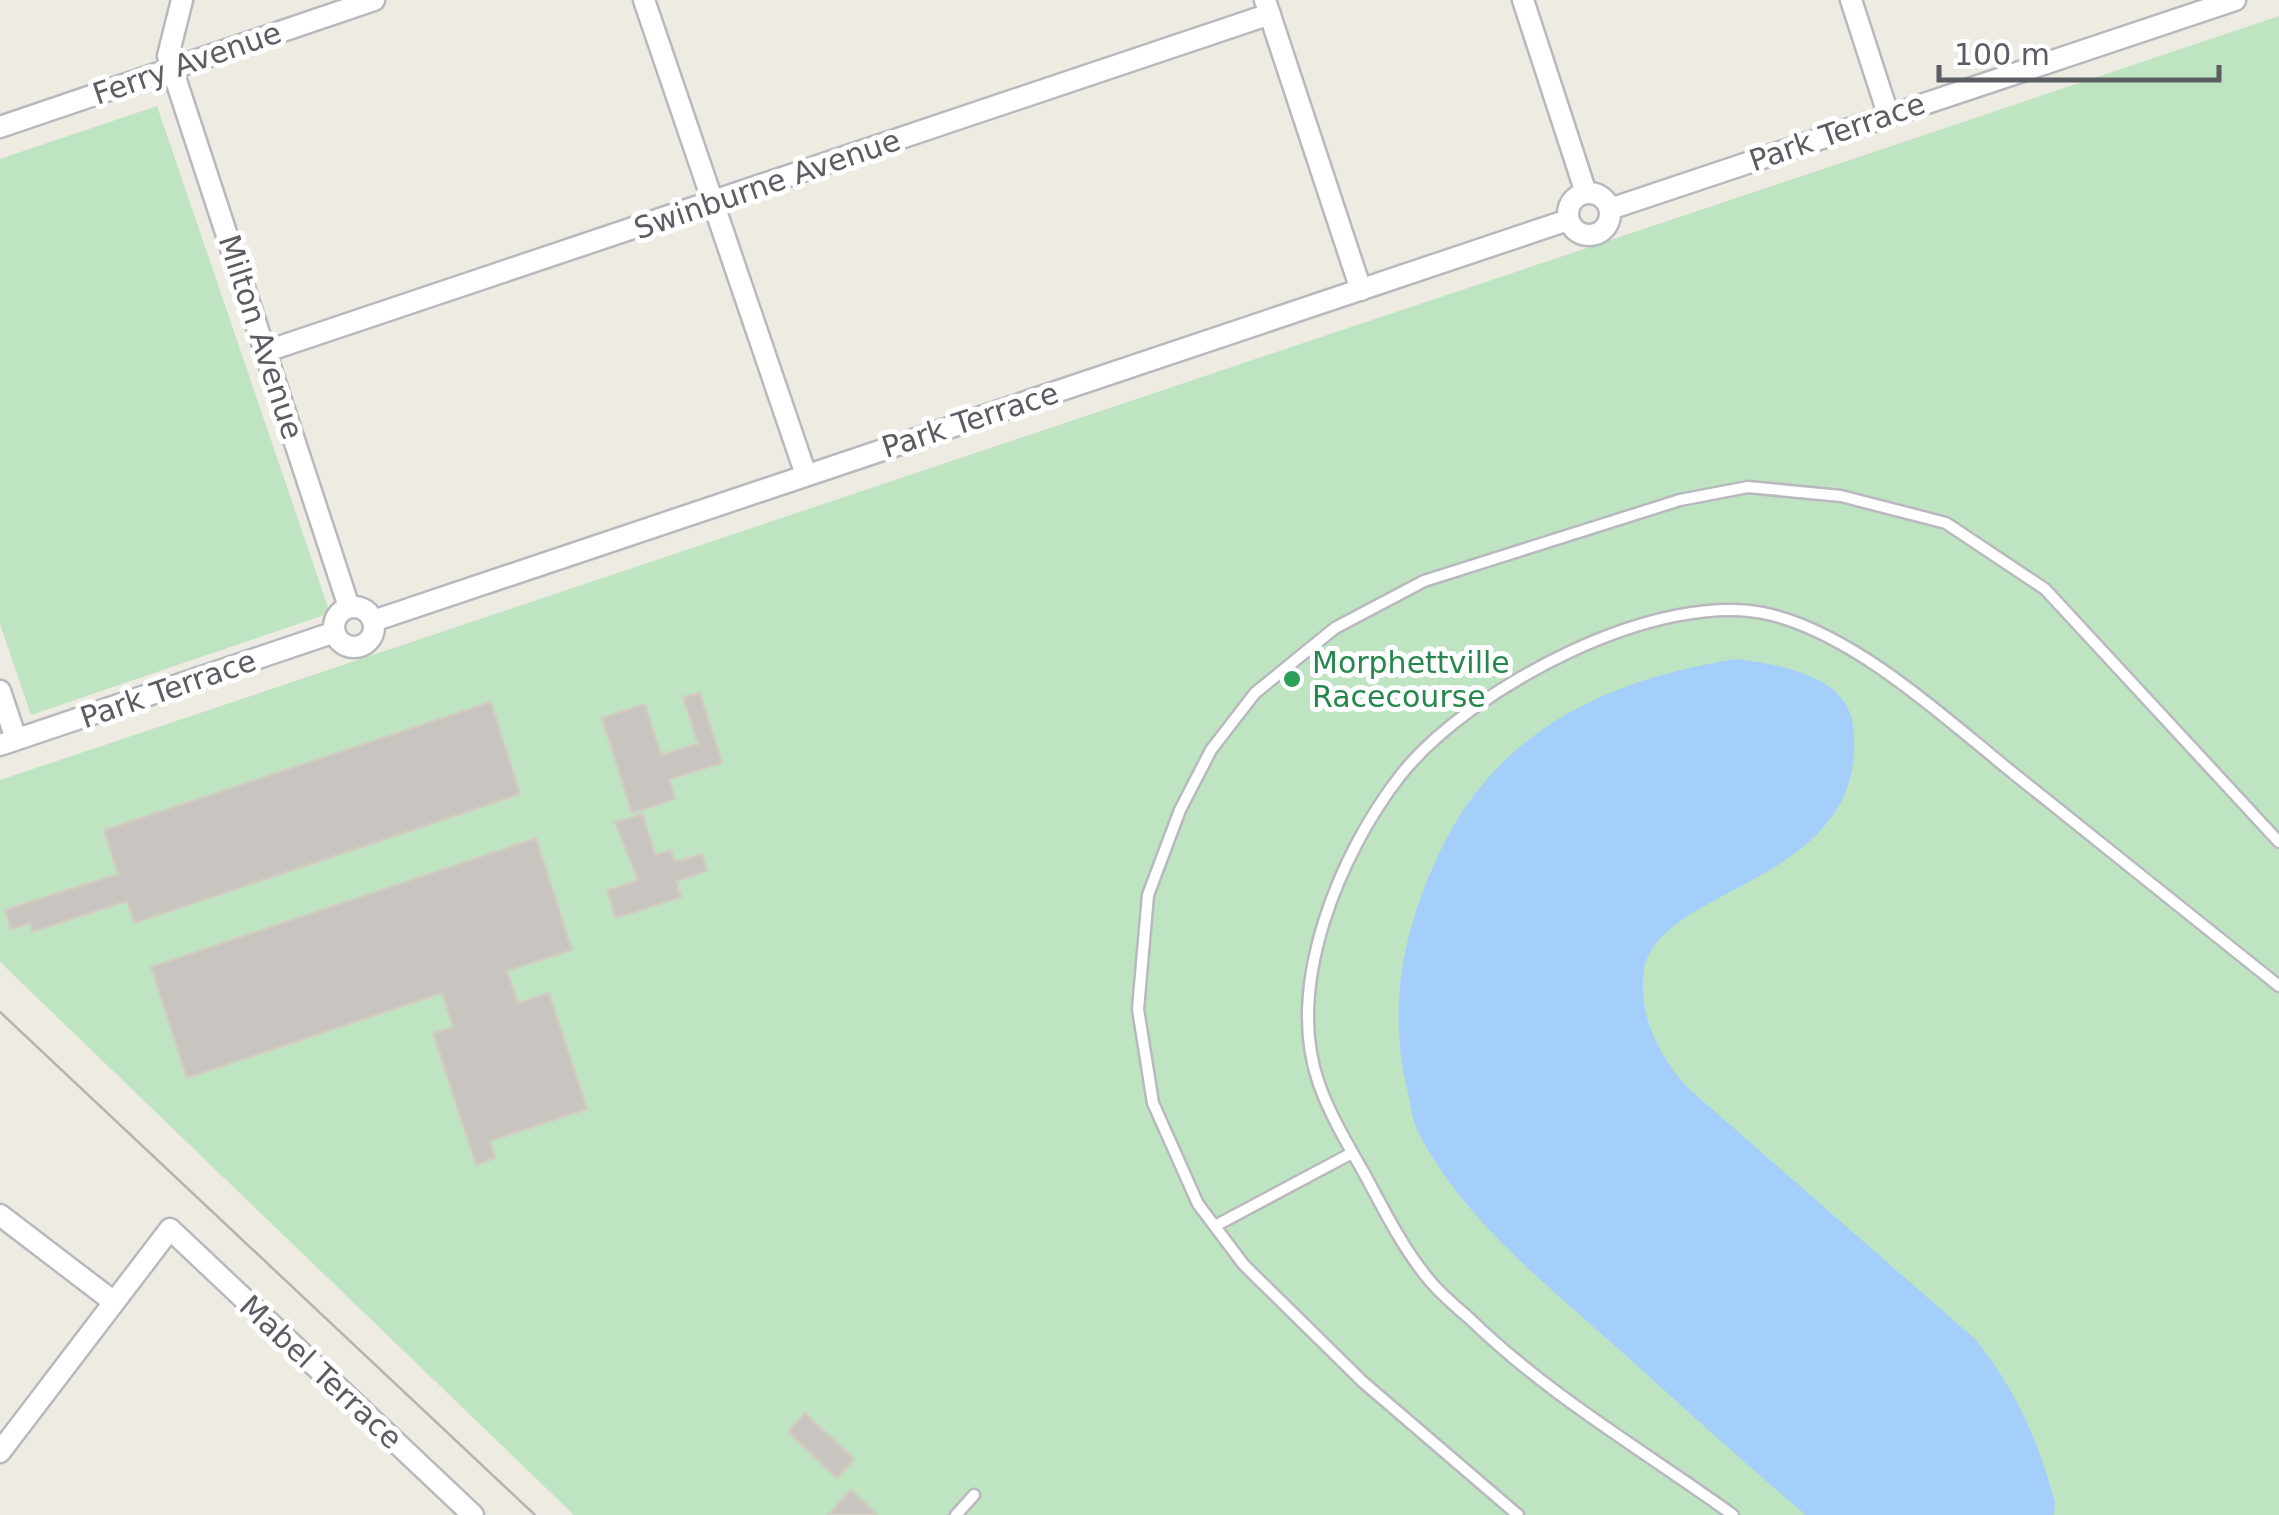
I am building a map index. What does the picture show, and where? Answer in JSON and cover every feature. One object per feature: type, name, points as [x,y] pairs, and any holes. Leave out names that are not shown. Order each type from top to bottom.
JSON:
[{"type":"street","points":[[172,66],[168,46],[182,0]]},
{"type":"street","name":"Ferry Avenue","points":[[0,127],[374,0]]},
{"type":"street","points":[[644,0],[806,474]]},
{"type":"street","points":[[1523,0],[1586,192]]},
{"type":"street","points":[[1851,0],[1888,114]]},
{"type":"street","name":"Park Terrace","points":[[1610,208],[2235,0]]},
{"type":"street","points":[[1267,7],[1361,290]]},
{"type":"street","name":"Swinburne Avenue","points":[[264,352],[711,203],[1267,7]]},
{"type":"street","name":"Milton Avenue","points":[[172,66],[349,607]]},
{"type":"street","points":[[1586,192],[1598,194],[1610,208],[1608,224],[1595,235],[1576,232],[1568,220],[1571,201],[1586,192]]},
{"type":"street","name":"Park Terrace","points":[[373,621],[1568,220]]},
{"type":"street","points":[[349,607],[363,609],[373,621],[373,634],[359,646],[342,642],[336,632],[335,620],[349,607]]},
{"type":"street","name":"Park Terrace","points":[[8,742],[336,632]]},
{"type":"street","points":[[0,691],[8,742]]},
{"type":"street","points":[[0,1215],[114,1302],[0,1452]]},
{"type":"street","name":"Mabel Terrace","points":[[114,1302],[170,1230],[473,1515]]},
{"type":"lane","points":[[1518,1515],[1363,1382],[1244,1265],[1198,1204],[1153,1104],[1138,1009],[1148,895],[1180,810],[1211,750],[1255,693],[1335,628],[1424,581],[1680,500],[1748,488],[1842,496],[1946,523],[2045,589],[2279,842]]},
{"type":"lane","points":[[1733,1515],[1570,1406],[1501,1350],[1428,1279],[1352,1153],[1317,1080],[1308,1005],[1314,947],[1338,882],[1368,823],[1402,772],[1467,716],[1547,664],[1606,634],[1661,618],[1726,611],[1771,614],[1832,640],[1920,698],[2279,986]]},
{"type":"lane","points":[[1215,1226],[1352,1153]]},
{"type":"lane","points":[[956,1515],[974,1495]]},
{"type":"green space","name":"Morphettville Racecourse","points":[[2279,16],[2279,1515],[574,1515],[0,962],[0,780]]},
{"type":"green space","points":[[157,106],[330,613],[31,715],[0,624],[0,159]]},
{"type":"water","points":[[1736,659],[1808,675],[1838,694],[1853,725],[1850,778],[1830,819],[1799,850],[1686,918],[1658,941],[1644,970],[1647,1019],[1668,1063],[1688,1088],[1975,1339],[2002,1377],[2033,1436],[2055,1503],[2054,1515],[1806,1515],[1508,1249],[1460,1196],[1416,1126],[1399,1028],[1403,966],[1429,875],[1468,804],[1529,739],[1565,715],[1646,680]]},
{"type":"building","points":[[700,693],[722,763],[669,779],[675,799],[632,813],[602,718],[645,704],[661,755],[698,744],[683,697]]},
{"type":"building","points":[[491,702],[520,794],[134,923],[127,901],[32,932],[30,923],[11,929],[5,910],[118,874],[104,830]]},
{"type":"building","points":[[643,814],[655,855],[671,850],[675,862],[702,854],[707,871],[676,881],[681,897],[616,918],[607,891],[638,880],[615,822]]},
{"type":"building","points":[[536,838],[572,950],[507,971],[518,1003],[549,993],[587,1109],[490,1141],[495,1158],[476,1165],[433,1033],[453,1027],[442,993],[187,1078],[151,967]]},
{"type":"building","points":[[805,1413],[854,1459],[837,1478],[788,1432]]},
{"type":"building","points":[[851,1490],[877,1515],[828,1515]]},
{"type":"tram line","points":[[0,1012],[535,1515]]},
{"type":"place","name":"Morphettville Racecourse","points":[[1292,679]]}]
